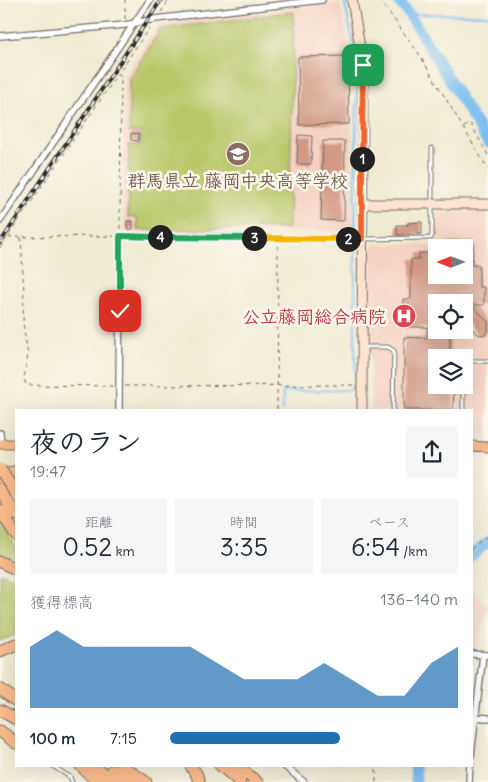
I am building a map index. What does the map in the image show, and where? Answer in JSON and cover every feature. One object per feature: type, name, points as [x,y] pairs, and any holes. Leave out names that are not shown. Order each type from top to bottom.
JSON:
[{"type":"highway","points":[[0,469],[15,492]]},
{"type":"highway","points":[[0,478],[15,471]]},
{"type":"highway","points":[[15,480],[0,488],[15,532]]},
{"type":"highway","points":[[0,562],[15,569]]},
{"type":"highway","points":[[0,651],[15,644]]},
{"type":"highway","points":[[0,689],[15,700]]},
{"type":"highway","points":[[0,693],[15,700]]},
{"type":"highway","points":[[0,708],[14,718]]},
{"type":"highway","points":[[0,732],[15,742]]},
{"type":"highway","points":[[82,767],[101,782]]},
{"type":"highway","points":[[94,767],[118,782]]},
{"type":"highway","points":[[107,767],[130,782]]},
{"type":"highway","points":[[124,767],[146,782]]},
{"type":"highway","points":[[191,767],[200,782]]},
{"type":"highway","points":[[222,767],[240,782]]},
{"type":"highway","points":[[238,767],[257,782]]},
{"type":"highway","points":[[246,767],[263,782]]},
{"type":"main road","points":[[1,444],[15,444]]},
{"type":"main road","points":[[473,446],[488,447]]},
{"type":"street","points":[[0,221],[150,0]]},
{"type":"street","points":[[0,36],[134,24],[156,19],[280,3],[322,0]]},
{"type":"street","points":[[352,0],[363,65],[362,409]]},
{"type":"street","points":[[362,204],[488,204]]},
{"type":"street","points":[[119,409],[120,236],[362,239]]},
{"type":"street","points":[[0,433],[1,444]]},
{"type":"street","points":[[473,654],[486,655],[473,736]]},
{"type":"street","points":[[475,717],[488,718]]},
{"type":"street","points":[[285,767],[304,782]]},
{"type":"street","points":[[469,782],[470,767]]},
{"type":"lane","points":[[362,239],[431,238],[432,148]]},
{"type":"lane","points":[[361,348],[388,347],[394,351],[393,409]]},
{"type":"lane","points":[[473,361],[488,361]]},
{"type":"lane","points":[[463,394],[463,409]]},
{"type":"lane","points":[[54,767],[70,777],[72,782]]},
{"type":"path","points":[[125,0],[125,25]]},
{"type":"path","points":[[0,248],[168,0]]},
{"type":"path","points":[[380,0],[419,54],[488,169]]},
{"type":"path","points":[[8,236],[120,236],[121,77],[118,74]]},
{"type":"path","points":[[463,128],[470,123],[488,155]]},
{"type":"path","points":[[21,237],[24,293],[23,323],[28,355],[24,378],[26,385],[362,386]]},
{"type":"path","points":[[277,409],[278,238]]},
{"type":"path","points":[[473,546],[488,535]]},
{"type":"path","points":[[376,767],[376,782]]},
{"type":"shaded area","name":"群馬県立 藤岡中央高等学校","points":[[340,3],[350,51],[352,72],[352,231],[124,233],[124,77],[159,24]]},
{"type":"shaded area","name":"公立藤岡総合病院","points":[[440,208],[488,208],[488,440],[473,440],[473,409],[371,409],[371,249],[375,244],[428,244],[428,284],[473,284],[473,239],[436,239],[437,210]]},
{"type":"shaded area","points":[[473,593],[488,605],[476,652],[473,652]]},
{"type":"green space","name":"群馬県立 藤岡中央高等学校","points":[[294,12],[289,228],[137,230],[137,218],[128,217],[129,145],[140,145],[141,132],[129,132],[129,79],[161,29]]},
{"type":"green space","points":[[0,521],[15,545],[15,564],[0,557]]},
{"type":"green space","points":[[0,573],[15,579],[15,635],[0,641]]},
{"type":"building","points":[[348,56],[349,124],[299,125],[298,57]]},
{"type":"building","points":[[131,133],[139,134],[138,141],[131,140]]},
{"type":"building","points":[[298,135],[312,136],[311,164],[297,164]]},
{"type":"building","points":[[323,141],[345,141],[344,221],[321,220]]},
{"type":"building","points":[[127,221],[133,221],[133,229],[127,229]]},
{"type":"building","points":[[422,222],[422,234],[397,235],[397,225]]},
{"type":"building","points":[[419,253],[428,253],[428,284],[473,284],[473,265],[479,265],[479,287],[484,287],[484,305],[473,305],[473,294],[428,294],[428,339],[450,339],[450,349],[428,349],[428,394],[454,394],[453,409],[404,409],[404,337],[427,338],[427,327],[403,327],[403,299],[411,299],[411,259],[419,259]]},
{"type":"building","points":[[473,306],[488,322],[488,332],[484,335],[478,334],[473,330]]},
{"type":"waterway","points":[[397,0],[409,14],[488,143]]},
{"type":"waterway","points":[[345,4],[354,47],[357,74],[355,228]]},
{"type":"waterway","points":[[409,14],[488,15]]},
{"type":"waterway","points":[[355,241],[355,380]]},
{"type":"waterway","points":[[283,409],[283,391],[355,390]]},
{"type":"waterway","points":[[473,554],[488,542]]},
{"type":"waterway","points":[[415,767],[416,782]]},
{"type":"railway","points":[[0,243],[161,0]]},
{"type":"place","name":"群馬県立 藤岡中央高等学校","points":[[238,154]]},
{"type":"place","name":"公立藤岡総合病院","points":[[404,316]]},
{"type":"route","points":[[120,311],[120,236],[362,239],[363,65]]}]
